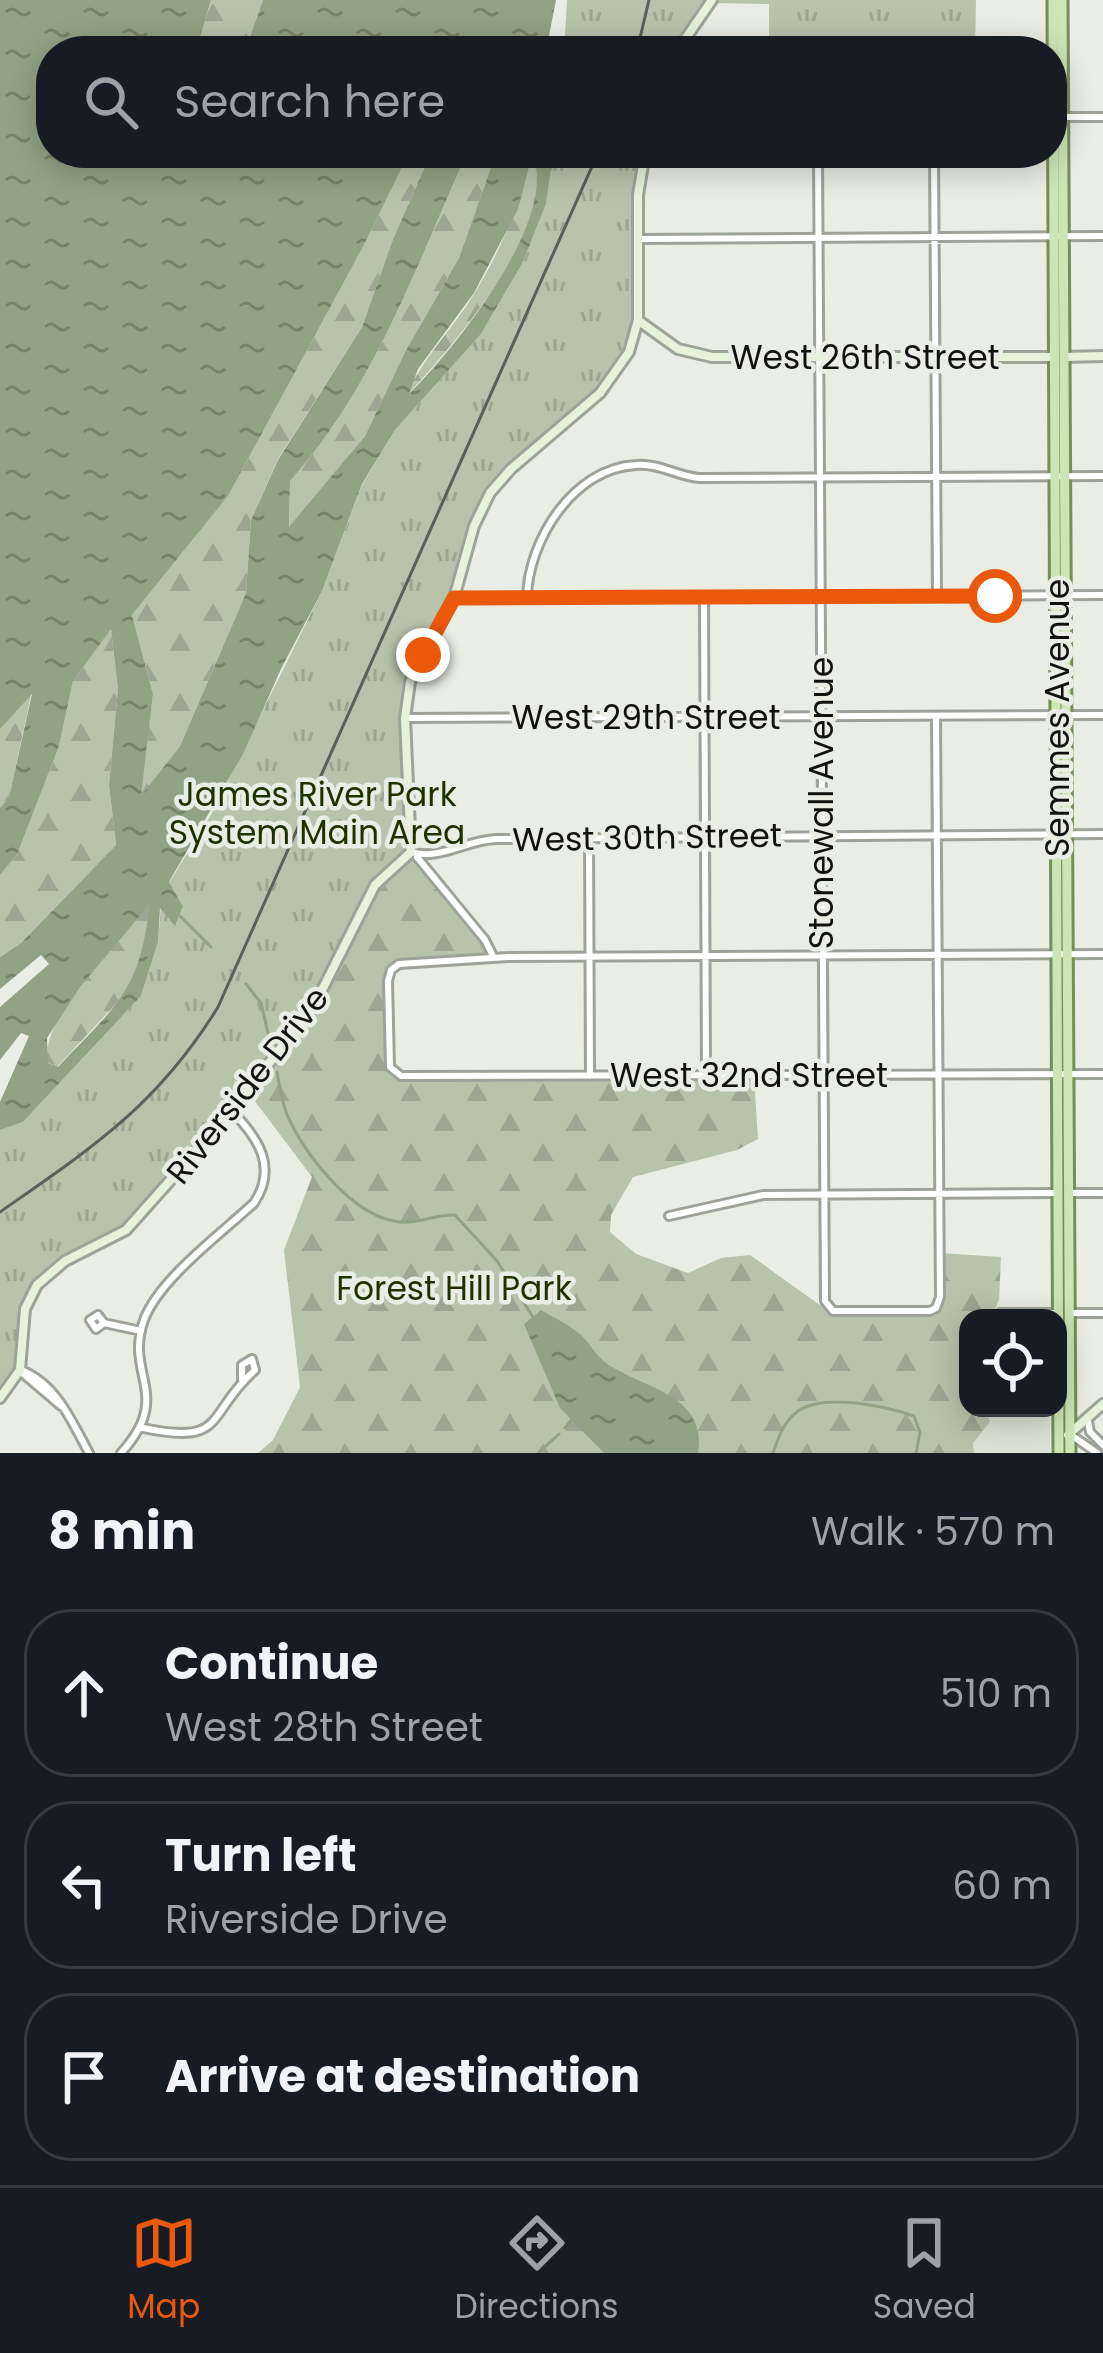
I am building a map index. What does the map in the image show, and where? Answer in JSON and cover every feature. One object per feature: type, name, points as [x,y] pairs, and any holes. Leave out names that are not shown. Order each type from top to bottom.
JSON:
[{"type":"main road","name":"Semmes Avenue","points":[[1053,0],[1054,36]]},
{"type":"main road","name":"Semmes Avenue","points":[[1060,36],[1062,0]]},
{"type":"main road","name":"Semmes Avenue","points":[[1057,168],[1065,1309]]},
{"type":"main road","name":"Semmes Avenue","points":[[1066,1417],[1066,1435]]},
{"type":"main road","points":[[1059,1453],[1066,1435]]},
{"type":"main road","points":[[1066,1435],[1070,1453]]},
{"type":"street","points":[[687,36],[712,0]]},
{"type":"street","points":[[1067,117],[1103,117]]},
{"type":"street","points":[[642,168],[638,320],[629,352],[609,384],[490,493],[474,526],[454,598],[413,675],[405,718],[411,852],[485,940],[494,958],[1103,954]]},
{"type":"street","name":"Stonewall Avenue","points":[[818,168],[827,1308],[936,1308],[940,1297],[939,1193]]},
{"type":"street","points":[[934,168],[937,597]]},
{"type":"street","points":[[638,239],[1103,236]]},
{"type":"street","name":"West 26th Street","points":[[638,320],[671,346],[695,355],[1103,356]]},
{"type":"street","points":[[527,598],[530,566],[545,529],[559,510],[599,477],[622,466],[639,464],[699,478],[1103,476]]},
{"type":"street","points":[[454,598],[1103,595]]},
{"type":"street","points":[[704,598],[706,1075]]},
{"type":"street","name":"West 29th Street","points":[[405,718],[1103,715]]},
{"type":"street","points":[[936,716],[939,1193]]},
{"type":"street","name":"West 30th Street","points":[[411,852],[428,856],[479,839],[1103,834]]},
{"type":"street","points":[[589,837],[590,1076]]},
{"type":"street","name":"Riverside Drive","points":[[20,1370],[25,1309],[37,1285],[65,1262],[126,1230],[232,1111],[315,1004],[375,885],[411,852]]},
{"type":"street","name":"West 32nd Street","points":[[494,958],[393,968],[388,981],[390,1064],[395,1073],[1103,1074]]},
{"type":"street","points":[[121,1453],[143,1428],[147,1400],[141,1331],[162,1291],[254,1203],[263,1186],[258,1139],[232,1111]]},
{"type":"street","points":[[669,1216],[763,1195],[1103,1193]]},
{"type":"street","points":[[1067,1312],[1103,1313]]},
{"type":"street","points":[[104,1323],[141,1331]]},
{"type":"street","points":[[0,1398],[20,1370],[64,1408],[89,1453]]},
{"type":"street","points":[[143,1428],[187,1436],[199,1433],[217,1419],[242,1379]]},
{"type":"street","points":[[1096,1453],[1066,1435],[1103,1404]]},
{"type":"street","points":[[1088,1421],[1090,1432],[1103,1444]]},
{"type":"shaded area","points":[[989,1417],[1050,1417],[1050,1453],[974,1453],[973,1443],[990,1422]]},
{"type":"green space","points":[[211,0],[263,0],[250,36],[200,36]]},
{"type":"green space","points":[[567,0],[976,0],[975,36],[769,36],[769,4],[710,3],[687,36],[565,36]]},
{"type":"green space","points":[[402,168],[424,168],[362,327],[278,459],[251,520],[246,593],[180,746],[140,798],[153,694],[132,615],[228,496]]},
{"type":"green space","points":[[460,168],[491,168],[459,258],[405,352],[365,436],[289,529],[290,481],[346,406],[411,282]]},
{"type":"green space","points":[[527,168],[535,168],[531,214],[517,249],[474,317],[406,397],[493,260]]},
{"type":"green space","name":"James River Park System Main Area","points":[[642,168],[634,338],[615,376],[511,469],[479,514],[460,580],[407,697],[411,852],[375,885],[337,967],[291,1040],[126,1230],[65,1261],[28,1300],[20,1370],[0,1398],[0,1130],[23,1122],[141,996],[158,942],[161,906],[175,925],[183,908],[169,883],[212,813],[322,591],[362,485],[395,430],[481,334],[523,262],[546,204],[551,170]]},
{"type":"green space","points":[[111,628],[118,689],[109,785],[116,845],[21,943],[0,957],[0,875],[17,855],[59,746],[73,681]]},
{"type":"green space","points":[[32,691],[9,797],[0,808],[0,729]]},
{"type":"green space","name":"Forest Hill Park","points":[[411,852],[485,940],[494,958],[401,964],[389,974],[390,1065],[395,1073],[754,1076],[758,1139],[737,1150],[633,1177],[611,1215],[610,1232],[636,1254],[688,1273],[721,1258],[750,1255],[828,1311],[928,1311],[937,1305],[940,1253],[1001,1257],[995,1309],[959,1309],[959,1417],[989,1417],[990,1422],[973,1443],[974,1453],[258,1453],[273,1440],[300,1387],[284,1250],[312,1177],[248,1092],[375,885]]},
{"type":"green space","points":[[150,903],[143,952],[128,991],[57,1067],[47,1062],[56,1022],[69,1000]]},
{"type":"water","points":[[0,0],[211,0],[200,36],[36,36],[36,168],[402,168],[228,496],[132,615],[153,694],[141,796],[180,746],[246,593],[251,520],[278,460],[362,327],[424,168],[460,168],[369,366],[320,445],[290,481],[289,527],[365,436],[405,352],[459,258],[491,168],[529,168],[518,209],[474,293],[418,369],[409,394],[498,282],[531,213],[537,182],[534,168],[553,168],[546,204],[523,262],[481,334],[395,430],[362,484],[322,591],[243,754],[169,882],[183,907],[175,926],[160,908],[158,942],[141,996],[23,1122],[0,1130],[0,1102],[29,1036],[21,1033],[0,1060],[0,1007],[49,964],[41,955],[0,989],[0,957],[21,943],[116,845],[109,785],[118,689],[111,629],[73,681],[59,746],[17,855],[0,875],[0,808],[9,797],[32,694],[0,729]],"holes":[[[149,905],[145,934],[121,996],[58,1067],[48,1063],[47,1038],[80,987]]]},
{"type":"water","points":[[263,0],[556,0],[549,36],[250,36]]},
{"type":"water","points":[[541,1310],[581,1335],[606,1363],[683,1405],[698,1433],[698,1453],[604,1453],[560,1408],[524,1324]]},
{"type":"waterway","points":[[179,915],[211,947]]},
{"type":"waterway","points":[[246,984],[261,1003],[271,1046]]},
{"type":"waterway","points":[[277,1072],[288,1117],[334,1183],[383,1218],[407,1222],[455,1215],[497,1261],[533,1317]]},
{"type":"waterway","points":[[773,1453],[785,1425],[798,1411],[839,1402],[914,1416],[920,1433],[916,1453]]},
{"type":"waterway","points":[[565,1428],[572,1419]]},
{"type":"waterway","points":[[538,1453],[559,1434]]},
{"type":"railway","points":[[641,36],[649,0]]},
{"type":"railway","points":[[0,1212],[94,1145],[147,1098],[218,1007],[591,168]]},
{"type":"route","points":[[423,655],[454,598],[995,596]]}]
